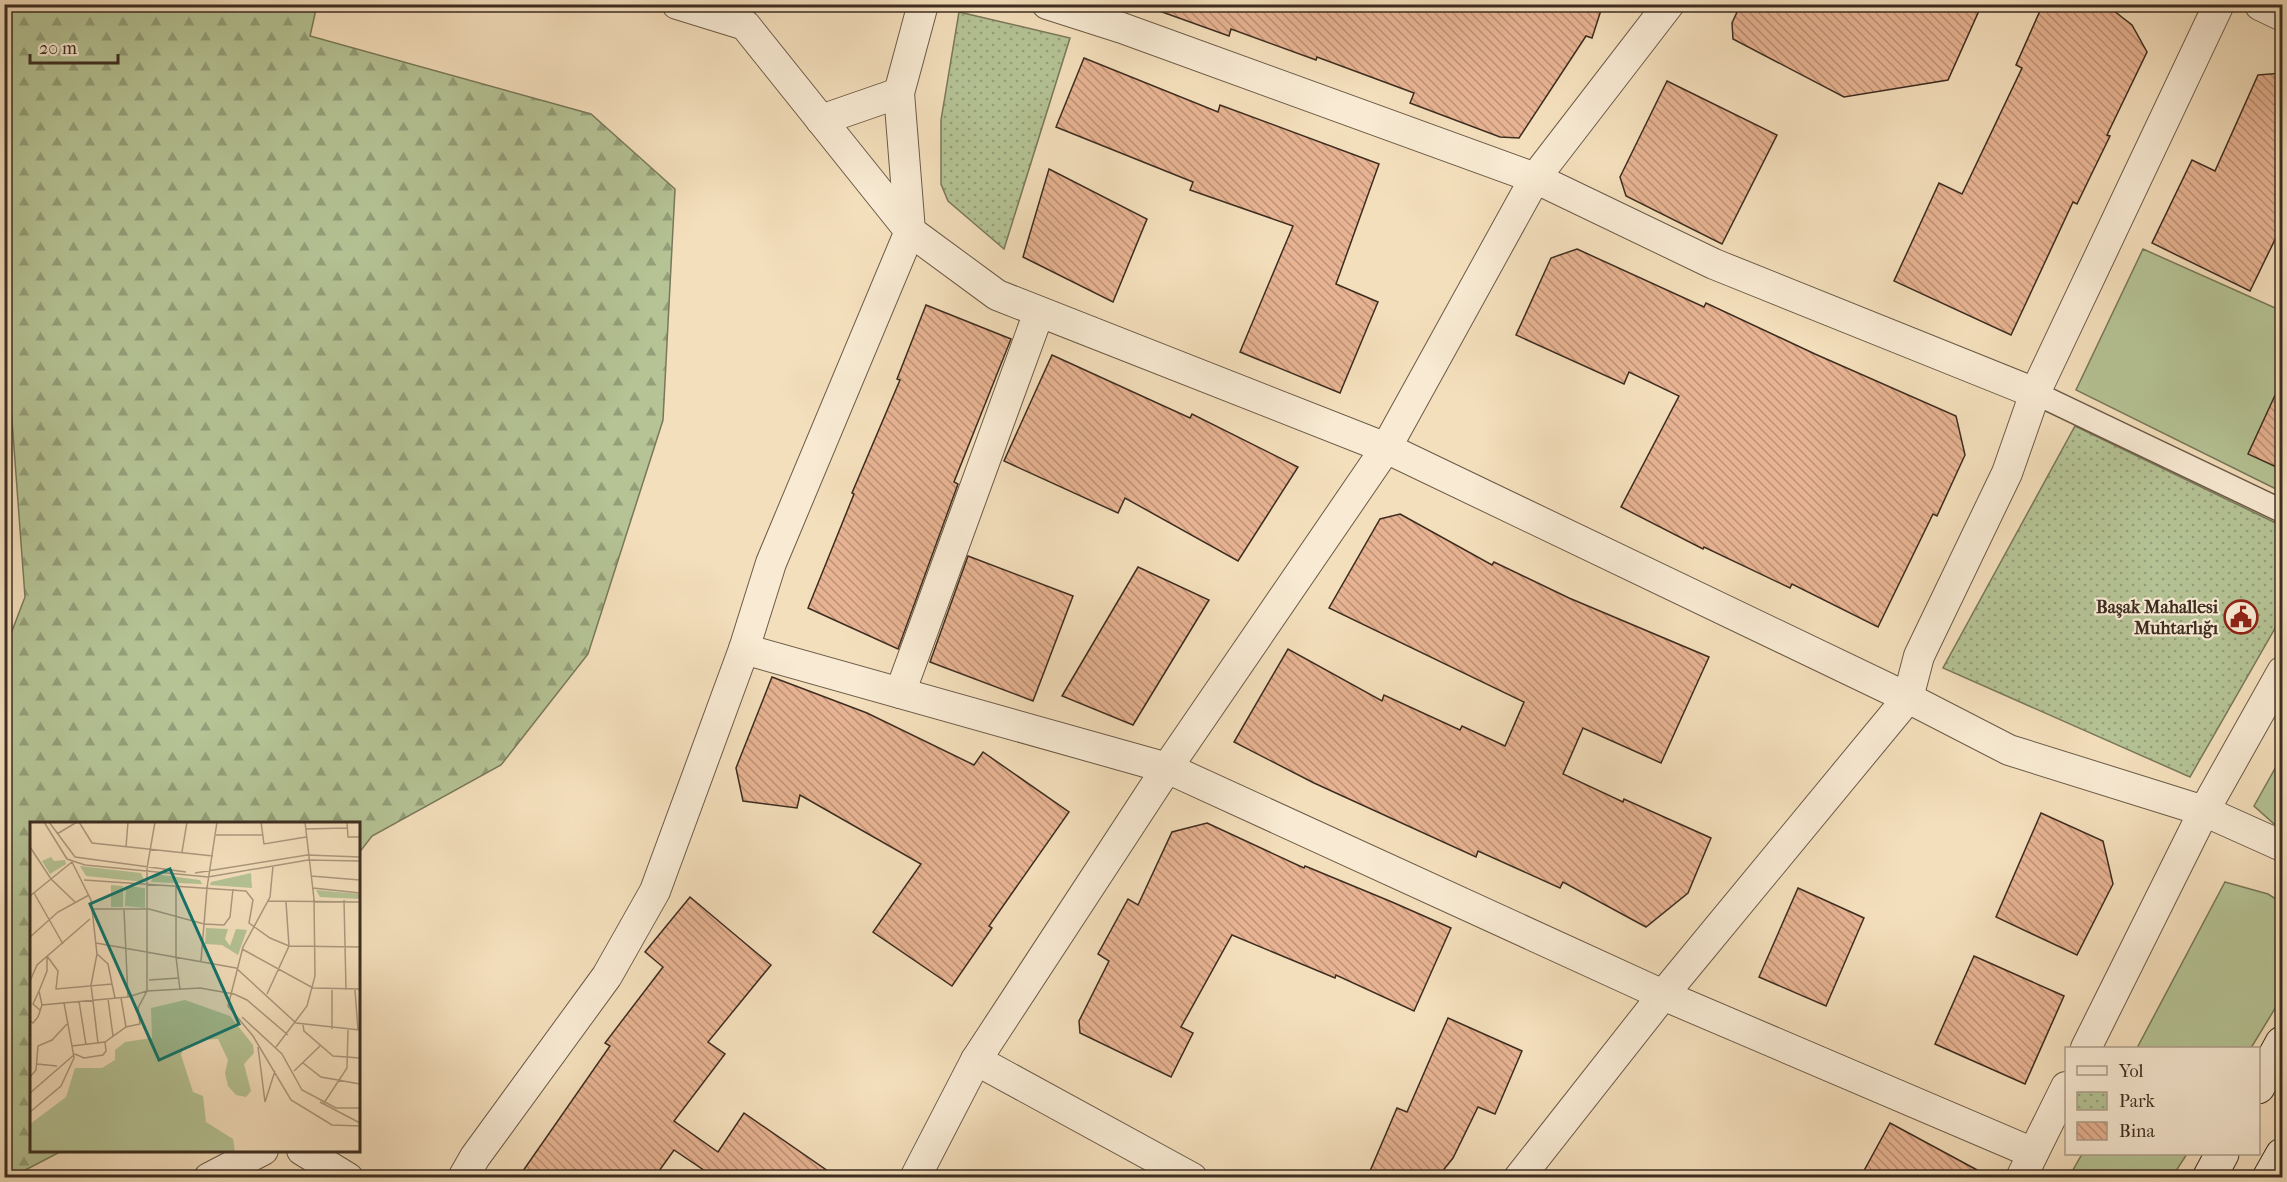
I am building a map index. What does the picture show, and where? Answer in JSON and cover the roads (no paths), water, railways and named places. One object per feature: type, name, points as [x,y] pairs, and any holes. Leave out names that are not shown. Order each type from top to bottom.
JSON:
[{"type":"main road","points":[[2261,4],[2283,14]]},
{"type":"main road","points":[[2260,1085],[2283,1043]]},
{"type":"main road","points":[[2209,1178],[2221,1155]]},
{"type":"main road","points":[[2269,1178],[2283,1155]]},
{"type":"street","points":[[677,4],[745,25],[910,231],[997,295],[1386,448],[1908,698],[2009,750],[2204,811],[2283,846]]},
{"type":"street","points":[[463,1178],[475,1157],[607,976],[655,891],[744,649],[771,563],[910,231],[899,93],[923,4]]},
{"type":"street","points":[[1047,4],[1122,28],[1535,178],[1714,264],[2035,393],[2283,511]]},
{"type":"street","points":[[915,1178],[976,1060],[1167,768],[1386,448],[1535,178],[1669,4]]},
{"type":"street","points":[[1519,1178],[1663,995],[1908,698],[1919,656],[2007,473],[2035,393],[2219,4]]},
{"type":"street","points":[[821,120],[899,93]]},
{"type":"street","points":[[900,693],[1039,312]]},
{"type":"street","points":[[744,649],[1167,768],[2027,1165],[2065,1091]]},
{"type":"street","points":[[2086,1047],[2204,811],[2283,672]]},
{"type":"street","points":[[976,1060],[1192,1178]]},
{"type":"street","points":[[209,1178],[258,1152]]},
{"type":"street","points":[[305,1152],[348,1178]]},
{"type":"place","name":"Başak Mahallesi Muhtarlığı","points":[[2241,617]]}]
